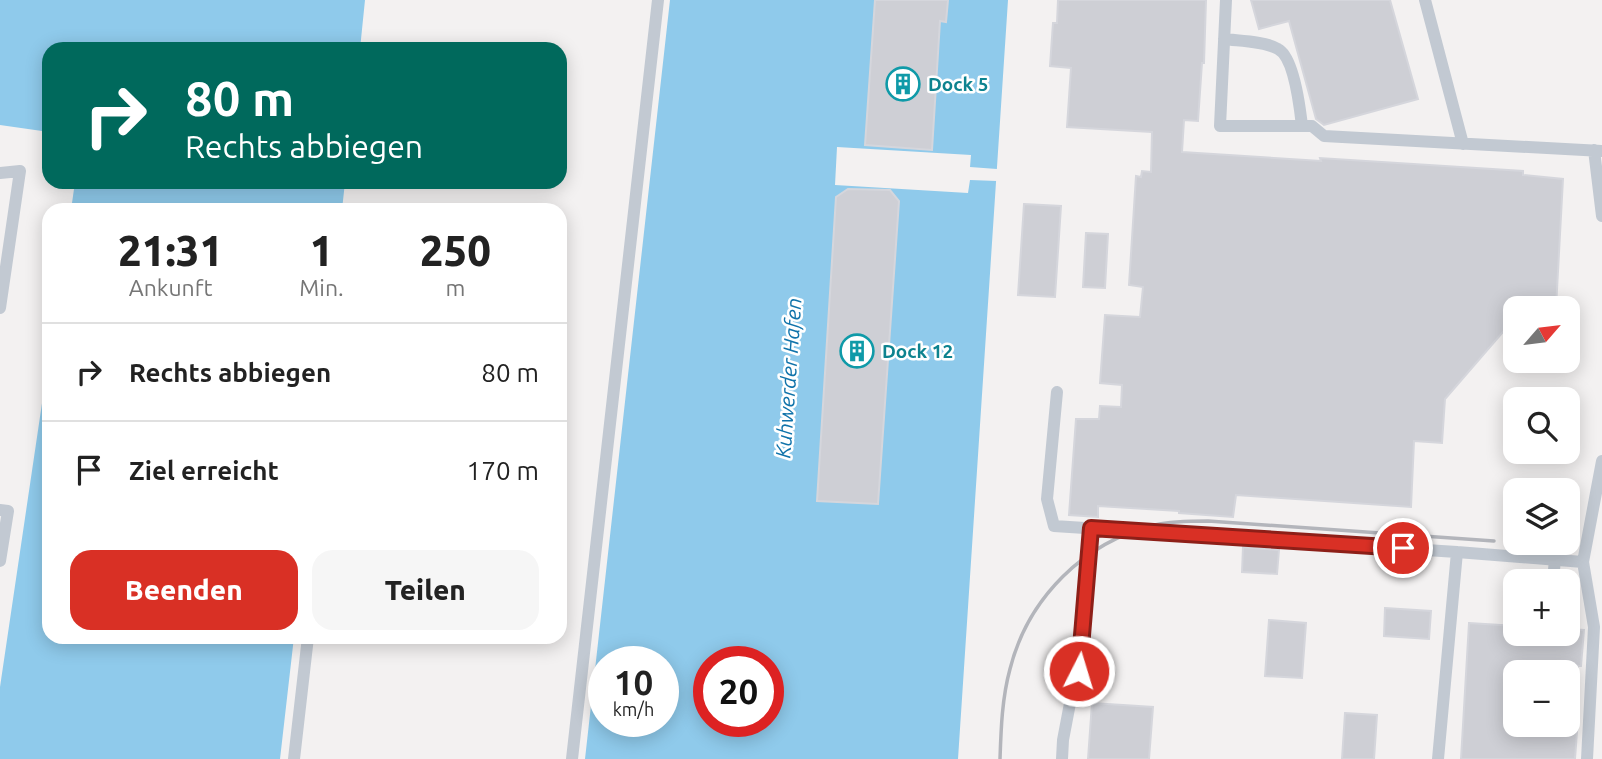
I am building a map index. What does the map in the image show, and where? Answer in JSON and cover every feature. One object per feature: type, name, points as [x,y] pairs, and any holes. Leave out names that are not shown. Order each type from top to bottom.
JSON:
[{"type":"lane","points":[[572,759],[658,0]]},
{"type":"lane","points":[[1226,0],[1220,125],[1312,126],[1324,136],[1598,150],[1602,216]]},
{"type":"lane","points":[[1424,0],[1463,145]]},
{"type":"lane","points":[[1224,39],[1269,45],[1283,52],[1290,64],[1302,126]]},
{"type":"lane","points":[[0,173],[20,171],[0,308]]},
{"type":"lane","points":[[1057,392],[1047,499],[1054,526],[1583,562]]},
{"type":"lane","points":[[1587,759],[1594,627],[1583,562],[1602,461]]},
{"type":"lane","points":[[0,510],[8,511],[0,561]]},
{"type":"lane","points":[[1062,759],[1071,698],[1079,671],[1091,528]]},
{"type":"lane","points":[[1438,759],[1457,552]]},
{"type":"lane","points":[[1554,569],[1555,559]]},
{"type":"lane","points":[[294,759],[307,644]]},
{"type":"water","points":[[0,0],[365,0],[361,42],[42,42],[42,131],[0,125]]},
{"type":"water","name":"Kuhwerder Hafen","points":[[670,0],[1008,0],[958,759],[585,759],[588,732],[588,737],[679,737],[679,646],[598,646]]},
{"type":"water","points":[[74,189],[344,189],[343,203],[72,203]]},
{"type":"water","points":[[42,403],[42,644],[293,644],[280,759],[0,759],[0,687]]},
{"type":"pier","points":[[837,147],[971,155],[970,167],[997,169],[997,181],[970,180],[968,193],[835,185]]},
{"type":"building","name":"Dock 5","points":[[875,0],[948,0],[946,22],[940,21],[932,150],[865,145]]},
{"type":"building","points":[[1058,0],[1206,0],[1204,63],[1198,121],[1184,120],[1182,152],[1523,171],[1523,175],[1563,179],[1557,296],[1503,296],[1503,332],[1445,399],[1442,443],[1414,441],[1411,507],[1236,495],[1233,517],[1098,506],[1098,517],[1069,515],[1076,419],[1099,419],[1100,406],[1121,407],[1122,385],[1100,383],[1105,315],[1140,317],[1143,287],[1129,285],[1136,176],[1141,177],[1142,171],[1151,172],[1152,132],[1067,127],[1071,68],[1050,66],[1053,23],[1057,23]]},
{"type":"building","points":[[1251,0],[1390,0],[1418,99],[1324,125],[1316,119],[1289,21],[1259,29]]},
{"type":"building","name":"Dock 12","points":[[848,189],[890,190],[899,201],[878,504],[817,501],[836,197]]},
{"type":"building","points":[[1024,204],[1061,206],[1055,297],[1018,295]]},
{"type":"building","points":[[1086,233],[1108,234],[1105,288],[1083,287]]},
{"type":"building","points":[[1243,547],[1279,550],[1277,574],[1242,572]]},
{"type":"building","points":[[1385,608],[1431,611],[1429,639],[1384,636]]},
{"type":"building","points":[[1269,620],[1306,623],[1302,678],[1265,676]]},
{"type":"building","points":[[1469,623],[1503,625],[1503,646],[1580,646],[1580,630],[1584,630],[1581,666],[1580,660],[1503,660],[1503,737],[1577,737],[1575,759],[1461,759]]},
{"type":"building","points":[[1092,703],[1153,707],[1149,759],[1088,759]]},
{"type":"building","points":[[1345,713],[1377,715],[1374,759],[1342,759]]},
{"type":"railway","points":[[1000,759],[1007,680],[1018,643],[1030,619],[1045,597],[1083,559],[1129,533],[1161,524],[1208,521],[1494,541]]},
{"type":"place","name":"Dock 5","points":[[903,84]]},
{"type":"place","name":"Dock 12","points":[[857,351]]},
{"type":"route","points":[[1079,671],[1091,528],[1403,548]]}]
